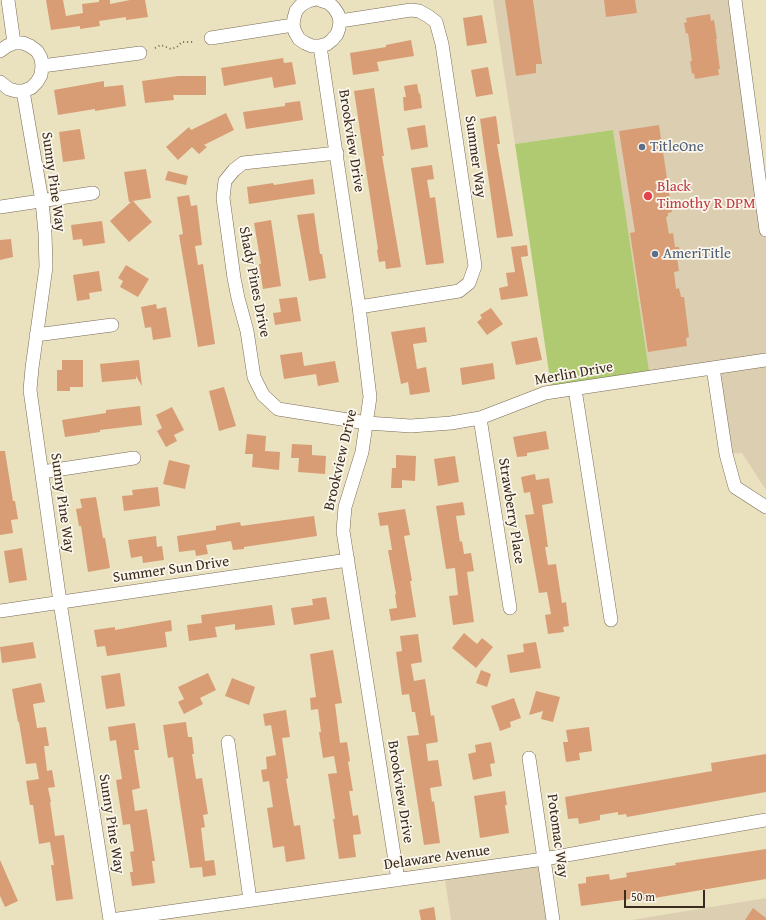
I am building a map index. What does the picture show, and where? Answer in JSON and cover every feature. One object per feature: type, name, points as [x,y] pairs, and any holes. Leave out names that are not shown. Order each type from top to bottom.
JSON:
[{"type":"street","points":[[8,0],[14,43]]},
{"type":"street","points":[[313,0],[301,5],[296,11],[293,25],[299,39],[312,46],[327,44],[337,34],[339,28],[340,20],[334,8],[328,3],[320,0]]},
{"type":"street","points":[[735,0],[766,230]]},
{"type":"street","name":"Summer Way","points":[[340,20],[411,10],[419,11],[436,22],[442,44],[475,266],[469,283],[459,291],[359,307]]},
{"type":"street","points":[[211,38],[293,25]]},
{"type":"street","points":[[0,52],[7,46],[14,43],[22,43],[34,49],[41,58],[42,66],[41,75],[31,88],[23,91],[16,91],[3,86],[0,82]]},
{"type":"street","name":"Brookview Drive","points":[[320,46],[359,307],[370,397],[362,452],[345,507],[343,531],[398,880]]},
{"type":"street","points":[[42,66],[140,53]]},
{"type":"street","name":"Sunny Pine Way","points":[[23,91],[42,200],[46,268],[36,334],[30,390],[60,602],[110,920]]},
{"type":"street","name":"Shady Pines Drive","points":[[337,153],[243,163],[234,170],[225,181],[223,198],[238,298],[247,331],[254,377],[263,395],[278,409],[367,423]]},
{"type":"street","points":[[0,207],[93,193]]},
{"type":"street","points":[[36,334],[112,325]]},
{"type":"street","name":"Merlin Drive","points":[[367,423],[411,426],[451,423],[480,418],[545,393],[766,360]]},
{"type":"street","points":[[713,368],[726,454],[735,487],[766,507]]},
{"type":"street","points":[[575,389],[612,620]]},
{"type":"street","name":"Strawberry Place","points":[[480,418],[510,608]]},
{"type":"street","points":[[42,472],[134,458]]},
{"type":"street","name":"Summer Sun Drive","points":[[0,611],[348,560]]},
{"type":"street","points":[[228,742],[250,900]]},
{"type":"street","name":"Potomac Way","points":[[529,758],[553,920]]},
{"type":"street","name":"Delaware Avenue","points":[[110,920],[544,860],[766,820]]},
{"type":"path","points":[[155,48],[161,45],[171,49],[177,47],[182,42],[193,42]]},
{"type":"shaded area","points":[[493,0],[733,0],[766,203],[766,490],[742,453],[726,454],[713,368],[650,377],[613,130],[515,144]]},
{"type":"shaded area","points":[[544,859],[553,920],[451,920],[444,873]]},
{"type":"shaded area","points":[[766,898],[766,920],[632,920]]},
{"type":"green space","points":[[613,130],[650,377],[552,392],[515,144]]},
{"type":"building","points":[[46,0],[63,0],[66,16],[83,13],[82,4],[99,2],[99,0],[110,0],[110,4],[130,0],[145,0],[148,17],[126,20],[126,17],[99,21],[100,26],[80,29],[80,26],[51,30]]},
{"type":"building","points":[[505,0],[533,0],[542,64],[536,64],[536,73],[516,76]]},
{"type":"building","points":[[604,0],[635,0],[637,13],[606,17]]},
{"type":"building","points":[[710,14],[711,21],[714,20],[717,39],[720,69],[718,69],[719,75],[695,79],[694,73],[692,74],[690,61],[692,61],[688,33],[686,34],[684,23],[687,22],[686,18]]},
{"type":"building","points":[[482,15],[487,43],[467,46],[463,18]]},
{"type":"building","points":[[411,40],[414,56],[377,62],[379,71],[353,75],[350,53],[386,47],[386,45]]},
{"type":"building","points":[[283,58],[284,63],[292,62],[296,84],[274,88],[272,77],[224,86],[221,68]]},
{"type":"building","points":[[488,67],[493,94],[476,97],[471,70]]},
{"type":"building","points":[[178,76],[206,76],[206,95],[173,95],[174,100],[145,103],[142,81]]},
{"type":"building","points":[[104,81],[104,87],[123,85],[126,106],[58,115],[54,90]]},
{"type":"building","points":[[417,84],[422,108],[404,111],[403,97],[406,97],[404,86]]},
{"type":"building","points":[[374,88],[384,156],[382,156],[401,267],[386,269],[385,261],[379,262],[354,91]]},
{"type":"building","points":[[300,101],[303,120],[246,129],[243,112],[285,106],[285,103]]},
{"type":"building","points":[[226,113],[234,130],[204,145],[207,147],[199,154],[192,147],[178,160],[166,147],[189,127],[191,130]]},
{"type":"building","points":[[496,116],[500,144],[497,144],[513,236],[497,238],[480,119]]},
{"type":"building","points":[[425,125],[428,147],[411,150],[407,128]]},
{"type":"building","points":[[659,125],[672,212],[668,213],[668,216],[666,217],[669,234],[673,233],[675,247],[679,247],[680,257],[677,257],[679,271],[674,272],[676,289],[679,288],[681,297],[684,297],[689,337],[686,338],[687,346],[648,352],[630,233],[635,232],[619,131]]},
{"type":"building","points":[[80,129],[85,159],[63,162],[59,132]]},
{"type":"building","points":[[432,165],[434,179],[427,180],[430,198],[435,197],[444,263],[426,265],[411,168]]},
{"type":"building","points":[[146,169],[151,198],[133,201],[152,222],[129,242],[110,221],[131,202],[129,202],[124,172]]},
{"type":"building","points":[[168,171],[188,176],[186,185],[165,180]]},
{"type":"building","points":[[313,179],[315,194],[249,204],[247,187],[273,183],[274,185]]},
{"type":"building","points":[[189,195],[191,206],[197,205],[202,245],[195,246],[198,265],[203,264],[215,344],[198,347],[179,235],[183,234],[177,197]]},
{"type":"building","points":[[314,213],[320,254],[322,254],[326,278],[309,281],[297,215]]},
{"type":"building","points":[[271,220],[281,286],[263,289],[259,264],[261,264],[254,223]]},
{"type":"building","points":[[102,221],[105,243],[83,246],[82,239],[73,240],[71,225]]},
{"type":"building","points":[[11,239],[13,257],[0,260],[0,240]]},
{"type":"building","points":[[527,245],[528,256],[521,257],[528,296],[501,300],[499,288],[508,286],[506,273],[515,272],[511,247]]},
{"type":"building","points":[[126,265],[149,279],[138,297],[120,287],[123,281],[118,278]]},
{"type":"building","points":[[99,271],[102,291],[89,293],[90,299],[77,301],[73,275]]},
{"type":"building","points":[[297,297],[301,321],[275,325],[273,313],[281,312],[279,299]]},
{"type":"building","points":[[156,304],[157,309],[166,307],[171,337],[153,340],[151,327],[145,328],[141,307]]},
{"type":"building","points":[[491,308],[503,324],[487,335],[477,322],[482,318],[480,315]]},
{"type":"building","points":[[425,327],[427,342],[413,344],[417,369],[426,367],[430,392],[410,395],[408,382],[401,384],[391,332]]},
{"type":"building","points":[[537,337],[542,360],[516,365],[511,342]]},
{"type":"building","points":[[302,352],[304,366],[335,361],[339,382],[318,386],[316,374],[284,379],[280,355]]},
{"type":"building","points":[[62,360],[83,360],[83,387],[70,387],[70,391],[57,391],[57,370],[62,370]]},
{"type":"building","points":[[139,360],[142,386],[136,376],[136,379],[102,382],[100,364]]},
{"type":"building","points":[[493,363],[495,379],[462,385],[460,368]]},
{"type":"building","points":[[224,387],[236,426],[219,431],[209,391]]},
{"type":"building","points":[[140,406],[142,425],[100,430],[100,432],[65,437],[62,420],[106,413],[106,410]]},
{"type":"building","points":[[172,407],[184,430],[174,435],[177,441],[166,447],[157,431],[162,428],[156,415]]},
{"type":"building","points":[[546,431],[549,449],[527,453],[527,456],[517,457],[513,437]]},
{"type":"building","points":[[247,434],[266,436],[265,451],[280,452],[279,470],[252,467],[253,454],[245,454]]},
{"type":"building","points":[[292,444],[312,445],[312,455],[326,456],[325,474],[298,472],[299,458],[291,458]]},
{"type":"building","points":[[0,451],[5,451],[13,501],[15,501],[18,519],[11,520],[13,533],[0,535]]},
{"type":"building","points":[[396,455],[416,456],[415,481],[402,480],[402,488],[391,488],[392,468],[396,468]]},
{"type":"building","points":[[455,456],[459,482],[438,486],[434,459]]},
{"type":"building","points":[[169,460],[190,465],[185,489],[163,484]]},
{"type":"building","points":[[535,474],[536,480],[549,478],[553,503],[542,505],[548,547],[545,547],[548,565],[556,564],[562,603],[566,602],[569,626],[563,627],[564,632],[548,634],[545,615],[551,614],[547,592],[539,593],[525,515],[534,514],[530,492],[524,493],[521,477]]},
{"type":"building","points":[[158,487],[160,506],[124,511],[122,496],[133,495],[132,490]]},
{"type":"building","points":[[96,497],[110,568],[88,572],[81,526],[79,526],[76,509],[82,508],[80,499]]},
{"type":"building","points":[[463,502],[465,515],[456,516],[460,542],[462,541],[464,554],[471,553],[474,571],[467,572],[474,622],[453,625],[449,596],[458,595],[455,568],[446,569],[436,506]]},
{"type":"building","points":[[405,509],[410,535],[404,536],[412,581],[410,581],[416,617],[391,621],[389,609],[397,608],[388,550],[392,550],[388,525],[380,526],[378,513]]},
{"type":"building","points":[[314,516],[317,536],[233,550],[231,541],[206,545],[208,554],[196,556],[195,550],[179,552],[177,536],[216,530],[216,526],[240,522],[241,526]]},
{"type":"building","points":[[156,536],[157,547],[162,546],[164,560],[143,563],[142,556],[131,558],[128,540]]},
{"type":"building","points":[[22,548],[27,580],[9,583],[4,551]]},
{"type":"building","points":[[326,597],[330,619],[294,625],[291,608],[313,605],[312,599]]},
{"type":"building","points":[[272,605],[275,625],[235,630],[235,624],[215,627],[217,637],[189,641],[187,625],[202,623],[201,615]]},
{"type":"building","points":[[171,620],[172,631],[165,632],[167,647],[107,656],[105,646],[97,647],[94,630],[115,627],[115,630]]},
{"type":"building","points":[[464,633],[477,644],[482,638],[493,647],[476,668],[452,648]]},
{"type":"building","points":[[418,634],[422,662],[411,664],[414,681],[425,679],[431,716],[434,715],[438,742],[426,744],[428,761],[438,760],[442,786],[430,788],[432,802],[434,801],[440,843],[424,845],[407,736],[419,735],[415,712],[412,712],[409,694],[402,695],[396,652],[402,651],[400,636]]},
{"type":"building","points":[[33,642],[36,658],[2,663],[0,647]]},
{"type":"building","points":[[536,642],[541,668],[510,673],[507,655],[524,652],[523,644]]},
{"type":"building","points":[[333,650],[342,703],[335,704],[340,743],[347,742],[350,761],[348,762],[353,791],[349,791],[353,816],[358,815],[361,834],[353,835],[356,857],[339,859],[328,774],[337,773],[334,756],[323,758],[319,732],[321,732],[318,709],[311,710],[310,698],[316,697],[310,654]]},
{"type":"building","points":[[481,670],[491,674],[487,687],[476,683]]},
{"type":"building","points":[[120,673],[125,706],[106,709],[101,676]]},
{"type":"building","points":[[208,673],[216,690],[200,698],[203,704],[184,714],[178,702],[184,699],[178,687]]},
{"type":"building","points":[[232,678],[255,687],[249,705],[225,696]]},
{"type":"building","points":[[41,683],[45,702],[33,704],[37,728],[46,727],[49,746],[44,746],[47,771],[52,770],[55,787],[48,788],[55,836],[64,835],[73,899],[56,901],[51,865],[54,865],[50,842],[39,844],[33,805],[30,805],[26,781],[39,779],[36,763],[26,764],[12,689]]},
{"type":"building","points":[[536,691],[560,697],[553,722],[541,719],[543,711],[529,715]]},
{"type":"building","points":[[514,698],[521,718],[510,722],[511,727],[500,731],[491,706]]},
{"type":"building","points":[[286,710],[290,737],[282,738],[288,778],[286,779],[294,826],[300,825],[305,859],[286,862],[284,846],[273,848],[267,808],[273,807],[269,781],[263,782],[261,770],[267,769],[266,757],[276,755],[271,725],[265,726],[263,714]]},
{"type":"building","points":[[186,722],[188,737],[192,737],[194,754],[192,754],[196,779],[202,778],[208,814],[203,815],[205,827],[201,828],[205,861],[214,860],[216,875],[203,877],[202,867],[190,868],[173,757],[168,758],[163,725]]},
{"type":"building","points":[[135,723],[139,750],[134,750],[140,788],[132,790],[135,811],[147,809],[155,861],[152,861],[155,883],[132,886],[130,872],[133,872],[130,852],[134,851],[130,824],[123,825],[116,780],[122,779],[116,740],[110,741],[108,727]]},
{"type":"building","points":[[589,727],[592,751],[579,753],[580,760],[566,762],[563,742],[568,742],[566,730]]},
{"type":"building","points":[[491,742],[495,763],[490,764],[492,776],[473,780],[468,754],[476,752],[475,745]]},
{"type":"building","points":[[766,754],[766,792],[627,817],[626,814],[618,815],[618,812],[600,815],[600,820],[579,824],[578,818],[568,819],[565,797],[712,771],[711,763]]},
{"type":"building","points":[[505,791],[507,805],[505,805],[509,833],[480,838],[474,796]]},
{"type":"building","points":[[766,849],[766,879],[631,902],[630,899],[581,906],[578,884],[586,883],[586,877],[609,874],[610,880],[627,877],[626,873],[676,865],[675,863]]},
{"type":"building","points":[[0,860],[18,901],[5,907],[0,896]]},
{"type":"building","points":[[434,907],[436,920],[421,920],[419,910]]},
{"type":"building","points":[[753,908],[766,918],[766,920],[745,920]]},
{"type":"place","name":"TitleOne","points":[[642,147]]},
{"type":"place","name":"Black Timothy R DPM","points":[[648,196]]},
{"type":"place","name":"AmeriTitle","points":[[655,254]]}]
